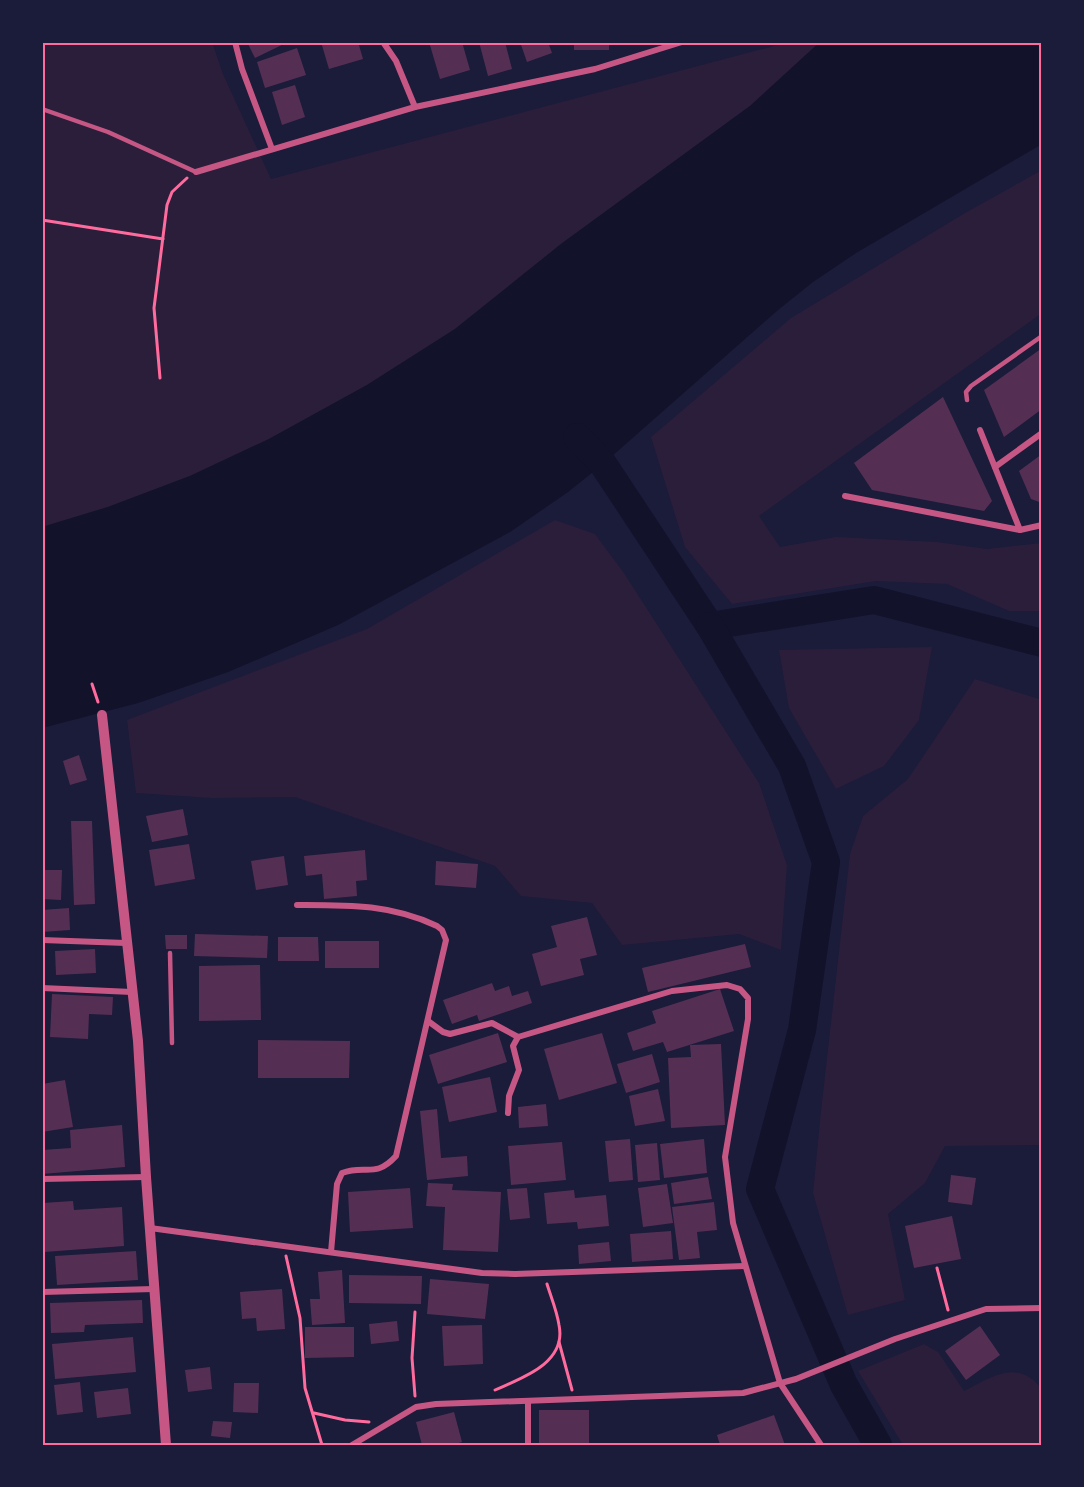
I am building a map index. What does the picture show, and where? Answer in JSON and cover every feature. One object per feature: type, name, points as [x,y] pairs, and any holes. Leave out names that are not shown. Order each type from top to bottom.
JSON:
[{"type":"street","points":[[235,42],[242,69],[272,149]]},
{"type":"street","points":[[383,42],[396,61],[415,107]]},
{"type":"street","points":[[196,172],[415,107],[595,69],[682,42]]},
{"type":"street","points":[[980,430],[1020,530]]},
{"type":"street","points":[[995,467],[1042,433]]},
{"type":"street","points":[[845,496],[1020,530],[1042,525]]},
{"type":"street","points":[[102,715],[138,1041],[166,1445]]},
{"type":"street","points":[[297,905],[364,905],[398,911],[420,918],[442,930],[446,940],[396,1156],[387,1167],[375,1171],[352,1170],[342,1173],[337,1184],[331,1252]]},
{"type":"street","points":[[42,940],[126,944]]},
{"type":"street","points":[[428,1021],[443,1032],[450,1034],[492,1023],[518,1037],[672,992],[727,985],[740,989],[748,998],[748,1019],[725,1157],[734,1223],[780,1383],[820,1445]]},
{"type":"street","points":[[42,988],[132,992]]},
{"type":"street","points":[[508,1113],[509,1096],[519,1070],[513,1046],[518,1037]]},
{"type":"street","points":[[42,1179],[146,1177]]},
{"type":"street","points":[[150,1228],[482,1273],[745,1266]]},
{"type":"street","points":[[42,1292],[154,1289]]},
{"type":"street","points":[[352,1445],[416,1407],[436,1404],[743,1393],[796,1379],[896,1339],[986,1309],[1042,1308]]},
{"type":"street","points":[[528,1401],[528,1445]]},
{"type":"lane","points":[[42,109],[108,132],[196,172]]},
{"type":"lane","points":[[967,400],[966,392],[971,386],[1042,336]]},
{"type":"lane","points":[[170,953],[172,1042]]},
{"type":"path","points":[[160,378],[154,308],[167,205],[172,192],[182,181],[196,172]]},
{"type":"path","points":[[42,220],[162,239]]},
{"type":"path","points":[[92,684],[102,715]]},
{"type":"path","points":[[284,1246],[300,1318],[305,1388],[322,1445]]},
{"type":"path","points":[[937,1268],[950,1321]]},
{"type":"path","points":[[544,1273],[560,1326],[560,1342],[574,1399]]},
{"type":"path","points":[[415,1312],[412,1358],[416,1407]]},
{"type":"path","points":[[484,1402],[490,1392],[534,1372],[550,1358],[560,1342]]},
{"type":"path","points":[[313,1413],[345,1420],[386,1424]]},
{"type":"shaded area","points":[[42,42],[212,42],[223,74],[271,179],[789,42],[820,42],[750,106],[561,244],[455,329],[367,385],[269,439],[190,476],[108,507],[42,527]]},
{"type":"shaded area","points":[[820,42],[1042,42],[1042,144],[856,253],[813,282],[603,464],[568,492],[510,532],[338,625],[228,672],[138,703],[42,728],[42,527],[108,507],[190,476],[269,439],[367,385],[455,329],[561,244],[750,106]]},
{"type":"shaded area","points":[[1042,170],[1042,313],[759,516],[780,547],[836,537],[937,542],[987,549],[1042,543],[1042,611],[1009,611],[947,584],[876,581],[732,604],[685,547],[651,437],[791,318],[965,213]]},
{"type":"shaded area","points":[[555,520],[595,534],[624,573],[759,783],[787,865],[781,950],[739,934],[622,945],[592,903],[521,896],[495,866],[295,797],[212,798],[136,793],[127,720],[367,629]]},
{"type":"shaded area","points":[[932,647],[919,720],[884,766],[836,789],[789,708],[779,650]]},
{"type":"shaded area","points":[[975,679],[1042,700],[1042,1145],[945,1146],[925,1183],[888,1214],[905,1300],[848,1315],[813,1193],[850,854],[863,816],[908,779]]},
{"type":"shaded area","points":[[924,1344],[938,1352],[964,1391],[984,1380],[1004,1373],[1023,1374],[1033,1380],[1042,1389],[1042,1445],[903,1445],[858,1371]]},
{"type":"building","points":[[247,42],[288,42],[255,58]]},
{"type":"building","points":[[321,42],[358,42],[363,59],[329,69]]},
{"type":"building","points":[[429,42],[462,42],[470,70],[440,79]]},
{"type":"building","points":[[479,42],[505,42],[512,69],[488,76]]},
{"type":"building","points":[[520,42],[548,42],[552,53],[527,62]]},
{"type":"building","points":[[574,42],[609,42],[609,50],[574,50]]},
{"type":"building","points":[[297,48],[306,75],[265,88],[257,62]]},
{"type":"building","points":[[295,85],[305,117],[282,125],[272,92]]},
{"type":"building","points":[[1042,348],[1042,409],[1004,437],[984,390]]},
{"type":"building","points":[[943,397],[992,501],[984,511],[872,490],[854,463]]},
{"type":"building","points":[[1042,454],[1042,503],[1031,499],[1019,471]]},
{"type":"building","points":[[79,755],[87,780],[70,785],[63,761]]},
{"type":"building","points":[[183,809],[188,835],[152,842],[146,816]]},
{"type":"building","points":[[71,821],[92,821],[95,904],[74,905]]},
{"type":"building","points":[[189,844],[195,879],[155,886],[149,850]]},
{"type":"building","points":[[365,850],[367,880],[356,881],[357,896],[324,899],[322,874],[306,876],[304,856]]},
{"type":"building","points":[[284,856],[288,885],[256,890],[251,861]]},
{"type":"building","points":[[436,861],[478,864],[476,888],[435,885]]},
{"type":"building","points":[[42,870],[62,870],[61,900],[42,899]]},
{"type":"building","points":[[69,908],[70,930],[42,932],[42,910]]},
{"type":"building","points":[[587,917],[597,955],[580,959],[584,975],[541,986],[532,954],[557,947],[551,926]]},
{"type":"building","points":[[195,934],[268,936],[267,958],[194,956]]},
{"type":"building","points":[[165,935],[187,935],[187,949],[166,949]]},
{"type":"building","points":[[278,937],[318,937],[319,961],[278,961]]},
{"type":"building","points":[[325,941],[379,941],[379,968],[325,968]]},
{"type":"building","points":[[745,944],[751,967],[648,992],[642,968]]},
{"type":"building","points":[[95,949],[96,973],[56,975],[55,951]]},
{"type":"building","points":[[260,965],[261,1020],[199,1021],[199,966]]},
{"type":"building","points":[[492,983],[495,991],[509,986],[512,996],[528,991],[532,1003],[479,1021],[477,1015],[452,1024],[443,1000]]},
{"type":"building","points":[[720,989],[734,1031],[667,1052],[663,1042],[633,1051],[627,1033],[656,1023],[652,1011]]},
{"type":"building","points":[[42,994],[45,995],[44,1032],[42,1032]]},
{"type":"building","points":[[52,994],[113,997],[112,1015],[89,1014],[88,1039],[50,1037]]},
{"type":"building","points":[[498,1033],[507,1062],[438,1084],[429,1055]]},
{"type":"building","points":[[602,1033],[617,1083],[559,1100],[544,1049]]},
{"type":"building","points":[[258,1040],[350,1041],[349,1078],[258,1078]]},
{"type":"building","points":[[721,1044],[725,1125],[671,1128],[668,1058],[691,1057],[690,1045]]},
{"type":"building","points":[[652,1054],[660,1082],[626,1093],[617,1064]]},
{"type":"building","points":[[490,1077],[497,1112],[449,1122],[442,1087]]},
{"type":"building","points":[[65,1080],[73,1127],[42,1132],[42,1084]]},
{"type":"building","points":[[658,1089],[665,1121],[635,1126],[629,1096]]},
{"type":"building","points":[[546,1104],[548,1126],[519,1128],[518,1107]]},
{"type":"building","points":[[437,1109],[441,1158],[467,1156],[468,1176],[427,1180],[420,1111]]},
{"type":"building","points":[[122,1125],[125,1167],[42,1174],[42,1150],[71,1148],[70,1130]]},
{"type":"building","points":[[630,1139],[633,1180],[609,1182],[605,1141]]},
{"type":"building","points":[[704,1139],[707,1173],[664,1178],[660,1144]]},
{"type":"building","points":[[562,1142],[566,1180],[511,1185],[508,1146]]},
{"type":"building","points":[[657,1143],[660,1180],[638,1182],[635,1145]]},
{"type":"building","points":[[951,1175],[976,1178],[972,1205],[948,1202]]},
{"type":"building","points":[[708,1177],[712,1199],[674,1204],[671,1183]]},
{"type":"building","points":[[428,1183],[453,1184],[452,1190],[501,1192],[498,1252],[443,1250],[445,1207],[426,1206]]},
{"type":"building","points":[[667,1184],[673,1223],[643,1227],[638,1188]]},
{"type":"building","points":[[410,1188],[413,1228],[350,1232],[348,1192]]},
{"type":"building","points":[[527,1188],[530,1218],[510,1220],[507,1189]]},
{"type":"building","points":[[574,1190],[575,1198],[606,1195],[609,1226],[578,1229],[577,1222],[547,1224],[544,1193]]},
{"type":"building","points":[[73,1201],[74,1210],[122,1207],[124,1246],[44,1252],[42,1203]]},
{"type":"building","points":[[714,1202],[717,1230],[697,1232],[700,1258],[679,1260],[672,1207]]},
{"type":"building","points":[[952,1216],[961,1259],[914,1268],[905,1226]]},
{"type":"building","points":[[671,1231],[673,1259],[632,1262],[630,1234]]},
{"type":"building","points":[[609,1242],[611,1261],[579,1264],[578,1245]]},
{"type":"building","points":[[136,1251],[138,1280],[57,1285],[55,1256]]},
{"type":"building","points":[[342,1270],[345,1323],[312,1325],[310,1299],[320,1299],[318,1272]]},
{"type":"building","points":[[349,1275],[422,1276],[421,1304],[349,1303]]},
{"type":"building","points":[[430,1279],[489,1284],[485,1319],[427,1314]]},
{"type":"building","points":[[282,1289],[285,1329],[257,1331],[256,1318],[242,1319],[240,1292]]},
{"type":"building","points":[[142,1300],[143,1323],[85,1325],[84,1332],[51,1333],[50,1303]]},
{"type":"building","points":[[397,1321],[399,1341],[371,1344],[369,1324]]},
{"type":"building","points":[[482,1325],[483,1364],[444,1366],[442,1326]]},
{"type":"building","points":[[980,1326],[1000,1355],[966,1380],[945,1351]]},
{"type":"building","points":[[305,1327],[354,1327],[354,1357],[305,1358]]},
{"type":"building","points":[[133,1337],[136,1372],[55,1379],[52,1344]]},
{"type":"building","points":[[210,1367],[212,1389],[188,1392],[185,1370]]},
{"type":"building","points":[[80,1382],[83,1412],[57,1415],[54,1385]]},
{"type":"building","points":[[234,1383],[259,1383],[258,1413],[233,1412]]},
{"type":"building","points":[[128,1388],[131,1414],[97,1418],[94,1392]]},
{"type":"building","points":[[539,1410],[589,1410],[589,1445],[539,1445]]},
{"type":"building","points":[[454,1412],[462,1442],[452,1445],[422,1445],[416,1422]]},
{"type":"building","points":[[774,1415],[785,1445],[720,1445],[717,1435]]},
{"type":"building","points":[[213,1421],[232,1422],[230,1438],[211,1436]]},
{"type":"waterway","points":[[577,437],[603,464],[710,626],[874,600],[1042,643]]},
{"type":"waterway","points":[[710,626],[792,766],[826,862],[802,1030],[760,1189],[844,1385],[878,1445]]}]
